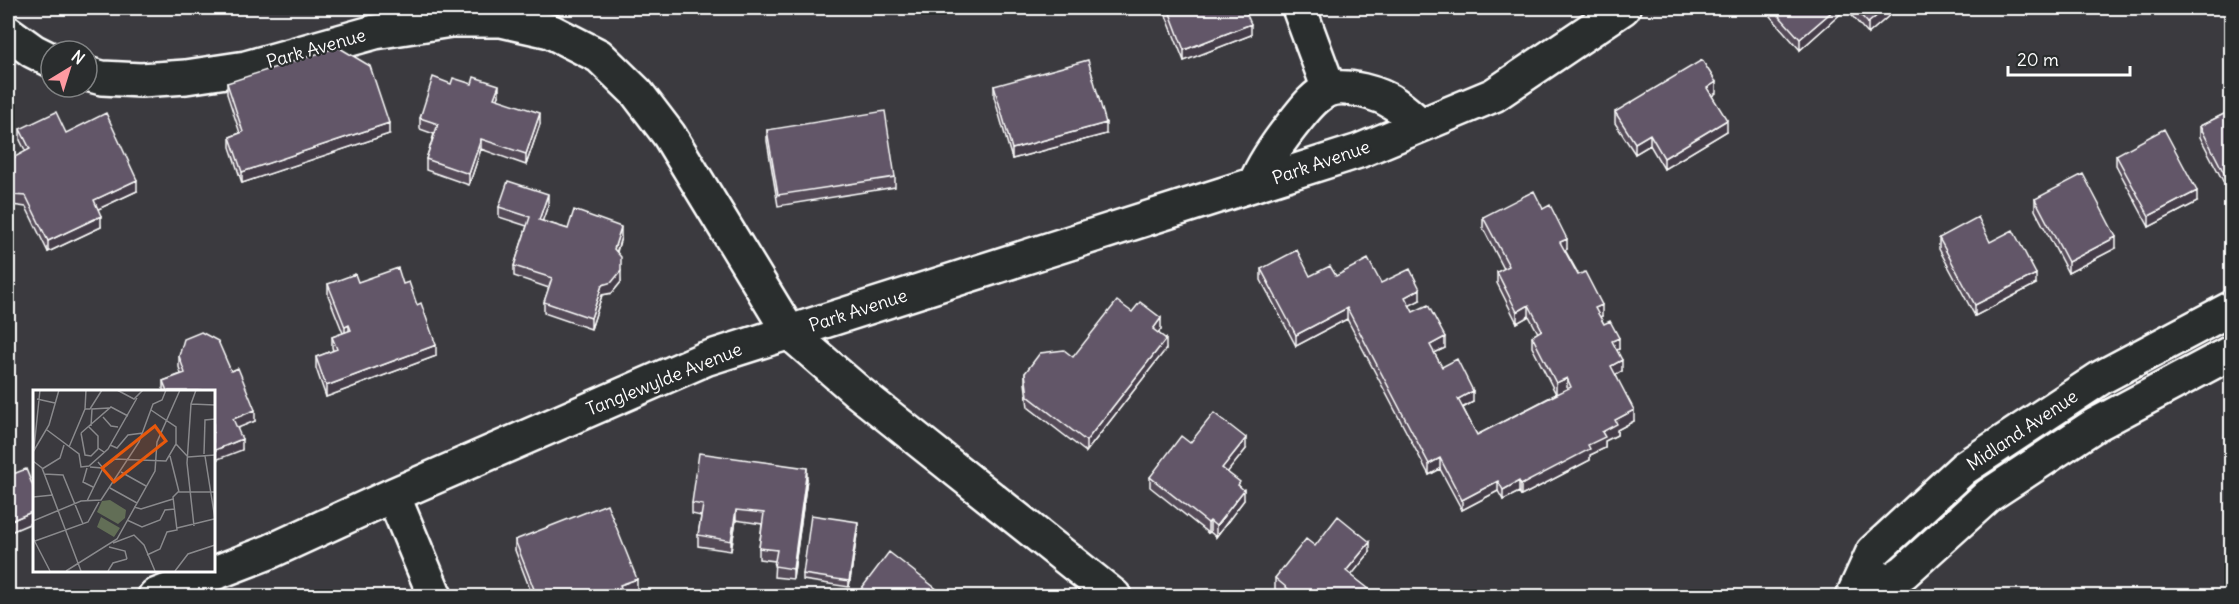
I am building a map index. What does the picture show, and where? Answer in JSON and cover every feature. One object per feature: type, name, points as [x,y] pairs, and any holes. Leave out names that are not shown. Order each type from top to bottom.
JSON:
[{"type":"street","points":[[1299,8],[1329,89]]},
{"type":"street","name":"Park Avenue","points":[[99,77],[131,79],[186,77],[246,68],[375,32],[452,20],[501,20],[550,31],[599,56],[637,93],[669,135],[789,332],[1359,151],[1494,95],[1623,8]]},
{"type":"street","points":[[8,33],[39,54]]},
{"type":"street","points":[[1255,184],[1263,165],[1299,117],[1317,97],[1329,89],[1348,88],[1394,103],[1421,124]]},
{"type":"street","name":"Midland Avenue","points":[[1853,597],[1873,552],[1964,468],[2102,377],[2232,308]]},
{"type":"street","points":[[789,332],[907,432],[1114,597]]},
{"type":"street","name":"Tanglewylde Avenue","points":[[155,597],[269,552],[393,495],[705,359],[789,332]]},
{"type":"street","name":"Midland Avenue","points":[[1866,597],[1904,572],[1999,489],[2095,425],[2232,352]]},
{"type":"street","points":[[393,495],[435,597]]},
{"type":"building","points":[[1168,8],[1244,8],[1251,24],[1184,50]]},
{"type":"building","points":[[1772,8],[1836,8],[1800,39]]},
{"type":"building","points":[[1854,8],[1886,8],[1868,23]]},
{"type":"building","points":[[338,47],[370,66],[389,123],[242,172],[230,137],[243,132],[227,83]]},
{"type":"building","points":[[1088,60],[1106,123],[1012,149],[994,86]]},
{"type":"building","points":[[1702,60],[1716,82],[1707,88],[1727,120],[1664,158],[1650,134],[1635,143],[1615,112]]},
{"type":"building","points":[[433,77],[451,84],[453,78],[472,84],[474,77],[499,85],[494,98],[540,113],[526,154],[481,139],[469,174],[426,159],[438,124],[420,118]]},
{"type":"building","points":[[2232,110],[2232,171],[2225,175],[2200,126]]},
{"type":"building","points":[[885,111],[895,177],[778,195],[767,130]]},
{"type":"building","points":[[56,112],[66,133],[106,113],[137,180],[94,200],[101,216],[48,241],[26,196],[12,195],[8,190],[8,162],[30,149],[20,129]]},
{"type":"building","points":[[2164,129],[2197,191],[2149,216],[2116,155]]},
{"type":"building","points":[[2083,174],[2116,237],[2068,262],[2035,199]]},
{"type":"building","points":[[508,181],[548,194],[539,220],[568,229],[574,210],[621,227],[614,249],[621,257],[621,271],[612,282],[602,285],[591,318],[544,302],[552,278],[514,266],[530,217],[499,207]]},
{"type":"building","points":[[1534,191],[1543,209],[1550,205],[1567,239],[1560,242],[1578,275],[1585,272],[1602,305],[1595,308],[1604,324],[1610,321],[1619,338],[1612,341],[1622,360],[1611,366],[1634,410],[1615,420],[1617,424],[1602,432],[1605,437],[1588,445],[1590,449],[1521,485],[1519,481],[1503,490],[1498,481],[1462,500],[1440,458],[1429,464],[1347,308],[1296,335],[1261,269],[1297,250],[1310,276],[1330,266],[1336,276],[1368,259],[1381,283],[1410,269],[1420,289],[1405,297],[1413,312],[1428,305],[1445,337],[1430,345],[1442,367],[1457,359],[1473,391],[1458,399],[1477,435],[1571,387],[1567,378],[1556,383],[1532,336],[1542,330],[1529,305],[1517,312],[1497,272],[1509,266],[1483,217]]},
{"type":"building","points":[[1978,217],[1990,242],[2013,230],[2036,274],[1975,305],[1939,238]]},
{"type":"building","points":[[398,268],[403,284],[409,282],[417,305],[421,303],[436,345],[326,386],[316,357],[337,349],[332,337],[351,330],[349,325],[345,327],[328,284],[355,274],[358,282]]},
{"type":"building","points":[[1117,301],[1132,312],[1140,302],[1161,318],[1153,329],[1166,339],[1086,441],[1028,396],[1025,373],[1040,353],[1064,350],[1073,357]]},
{"type":"building","points":[[201,332],[218,341],[231,371],[238,368],[255,410],[233,419],[242,439],[214,451],[214,390],[167,390],[163,381],[185,373],[179,356],[184,339]]},
{"type":"building","points":[[1214,413],[1246,438],[1222,468],[1240,482],[1238,485],[1244,490],[1216,526],[1210,521],[1208,523],[1150,477],[1181,436],[1190,443]]},
{"type":"building","points":[[699,453],[807,468],[793,569],[774,566],[777,550],[759,548],[764,513],[736,510],[731,541],[698,535],[703,505],[692,503]]},
{"type":"building","points":[[26,469],[33,486],[33,511],[8,522],[8,476]]},
{"type":"building","points":[[607,504],[637,579],[620,585],[624,597],[537,597],[515,540]]},
{"type":"building","points":[[811,515],[858,522],[849,581],[803,574]]},
{"type":"building","points":[[1338,516],[1370,542],[1346,571],[1378,596],[1298,597],[1275,578],[1306,539],[1315,546]]},
{"type":"building","points":[[889,552],[947,597],[855,597]]}]
